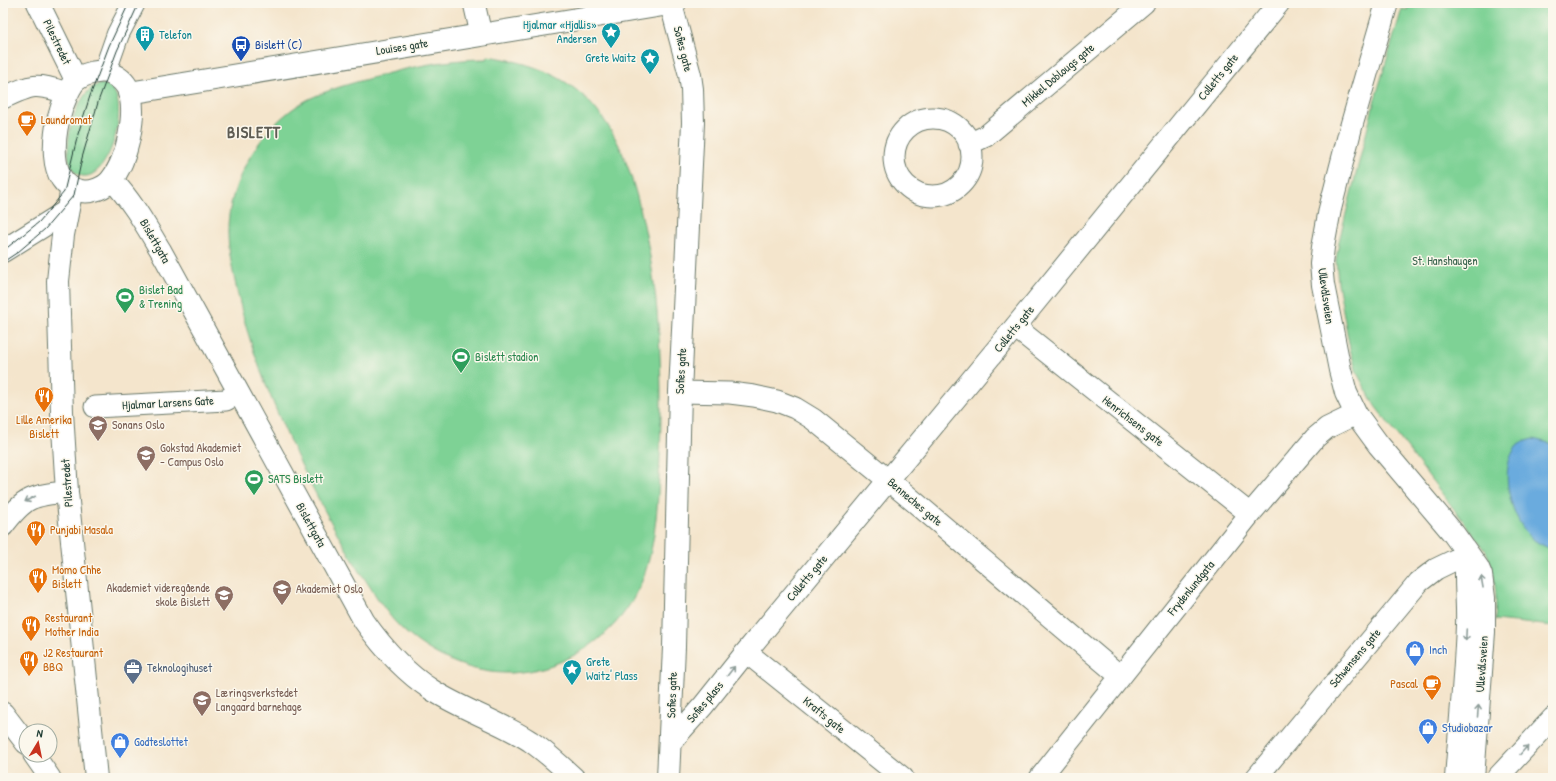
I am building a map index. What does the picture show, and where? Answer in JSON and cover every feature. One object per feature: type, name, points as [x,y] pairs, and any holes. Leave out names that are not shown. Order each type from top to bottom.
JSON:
[{"type":"main road","name":"Pilestredet","points":[[38,3],[72,87]]},
{"type":"main road","points":[[105,71],[118,34],[134,3]]},
{"type":"main road","name":"Louises gate","points":[[129,92],[672,3]]},
{"type":"main road","name":"Sofies gate","points":[[670,743],[674,647],[680,392],[693,105],[690,75],[672,3]]},
{"type":"main road","name":"Ullevålsveien","points":[[1387,3],[1351,127],[1330,209],[1323,247],[1323,285],[1335,349],[1346,393],[1356,414],[1378,444],[1453,533],[1478,568],[1481,575],[1485,616],[1473,778]]},
{"type":"main road","points":[[105,71],[122,80],[129,92],[132,116],[130,130],[122,161],[112,180],[104,186],[94,190],[82,192],[72,188],[59,172],[55,157],[54,141],[56,126],[72,87],[84,75],[105,71]]},
{"type":"main road","name":"Pilestredet","points":[[72,188],[60,255],[58,281],[62,412],[67,492],[96,778]]},
{"type":"main road","points":[[3,251],[67,210]]},
{"type":"main road","name":"Ullevålsveien","points":[[1456,778],[1467,623],[1465,569],[1467,554]]},
{"type":"main road","points":[[668,778],[670,743]]},
{"type":"street","points":[[474,3],[481,34]]},
{"type":"street","name":"Mikkel Doblougs gate","points":[[969,144],[986,136],[1144,3]]},
{"type":"street","name":"Colletts gate","points":[[746,652],[1015,327],[1279,3]]},
{"type":"street","points":[[3,98],[28,87],[72,87]]},
{"type":"street","name":"Bislettgata","points":[[112,180],[124,192],[161,251],[364,621],[392,657],[432,690],[530,741],[574,778]]},
{"type":"street","name":"Henrichsens gate","points":[[1015,327],[1250,514]]},
{"type":"street","name":"Benneches gate","points":[[680,392],[730,393],[754,396],[777,401],[795,408],[812,419],[889,480],[1120,676]]},
{"type":"street","name":"Hjalmar Larsens Gate","points":[[95,407],[226,400],[238,393]]},
{"type":"street","name":"Frydenlundgata","points":[[1040,778],[1250,514],[1318,435],[1335,424],[1356,414]]},
{"type":"street","points":[[3,526],[21,504],[34,496],[67,492]]},
{"type":"street","name":"Schwensens gate","points":[[1256,778],[1419,582],[1436,569],[1467,554]]},
{"type":"street","name":"Sofies plass","points":[[670,743],[703,706],[746,652]]},
{"type":"street","name":"Krafts gate","points":[[746,652],[903,778]]},
{"type":"street","points":[[3,714],[18,733]]},
{"type":"street","points":[[1497,778],[1553,718]]},
{"type":"street","points":[[40,763],[50,778]]},
{"type":"green space","name":"St. Hanshaugen","points":[[1409,3],[1553,3],[1553,626],[1495,620],[1496,602],[1494,577],[1486,551],[1375,406],[1357,373],[1350,349],[1338,283],[1336,260],[1339,241],[1375,99],[1402,9],[1407,10]]},
{"type":"green space","name":"Bislett stadion","points":[[488,56],[535,67],[562,80],[587,100],[598,112],[614,135],[630,173],[641,212],[652,272],[659,333],[661,426],[656,520],[651,551],[642,581],[633,600],[620,617],[606,633],[589,646],[571,657],[551,665],[531,671],[510,673],[495,673],[467,667],[453,662],[426,648],[399,626],[375,595],[350,556],[321,504],[294,450],[277,411],[254,352],[242,311],[231,262],[228,239],[229,213],[241,174],[262,139],[276,123],[291,110],[322,93],[385,74],[443,62],[487,59]]},
{"type":"green space","points":[[101,84],[111,88],[117,98],[119,113],[117,129],[112,146],[105,161],[96,171],[86,176],[76,173],[70,164],[68,150],[70,133],[74,116],[81,101],[90,90]]},
{"type":"water","points":[[1533,439],[1553,444],[1553,550],[1534,540],[1526,532],[1513,508],[1509,494],[1507,480],[1511,455],[1518,445]]},
{"type":"tram line","points":[[3,251],[39,222],[64,192],[78,134],[90,96],[109,46],[129,3]]},
{"type":"tram line","points":[[3,262],[18,252],[45,229],[74,195],[82,158],[99,99],[117,51],[139,3]]},
{"type":"place","name":"Hjalmar «Hjallis» Andersen","points":[[611,49]]},
{"type":"place","name":"Telefon","points":[[145,52]]},
{"type":"place","name":"Bislett (C)","points":[[241,62]]},
{"type":"place","name":"Grete Waitz","points":[[650,75]]},
{"type":"place","name":"Laundromat","points":[[27,137]]},
{"type":"place","name":"Bislet Bad & Trening","points":[[125,314]]},
{"type":"place","name":"Bislett stadion","points":[[461,374]]},
{"type":"place","name":"Lille Amerika Bislett","points":[[44,413]]},
{"type":"place","name":"Sonans Oslo","points":[[98,442]]},
{"type":"place","name":"Gokstad Akademiet - Campus Oslo","points":[[146,472]]},
{"type":"place","name":"SATS Bislett","points":[[254,496]]},
{"type":"place","name":"Punjabi Masala","points":[[36,547]]},
{"type":"place","name":"Momo Chhe Bislett","points":[[38,594]]},
{"type":"place","name":"Akademiet Oslo","points":[[282,606]]},
{"type":"place","name":"Akademiet videregående skole Bislett","points":[[224,612]]},
{"type":"place","name":"Restaurant Mother India","points":[[31,642]]},
{"type":"place","name":"Inch","points":[[1415,667]]},
{"type":"place","name":"J2 Restaurant BBQ","points":[[29,677]]},
{"type":"place","name":"Teknologihuset","points":[[133,685]]},
{"type":"place","name":"Grete Waitz' Plass","points":[[572,686]]},
{"type":"place","name":"Pascal","points":[[1432,701]]},
{"type":"place","name":"Læringsverkstedet Langaard barnehage","points":[[202,717]]},
{"type":"place","name":"Studiobazar","points":[[1428,745]]},
{"type":"place","name":"Godteslottet","points":[[120,759]]},
{"type":"district","name":"BISLETT","points":[[254,132]]}]
